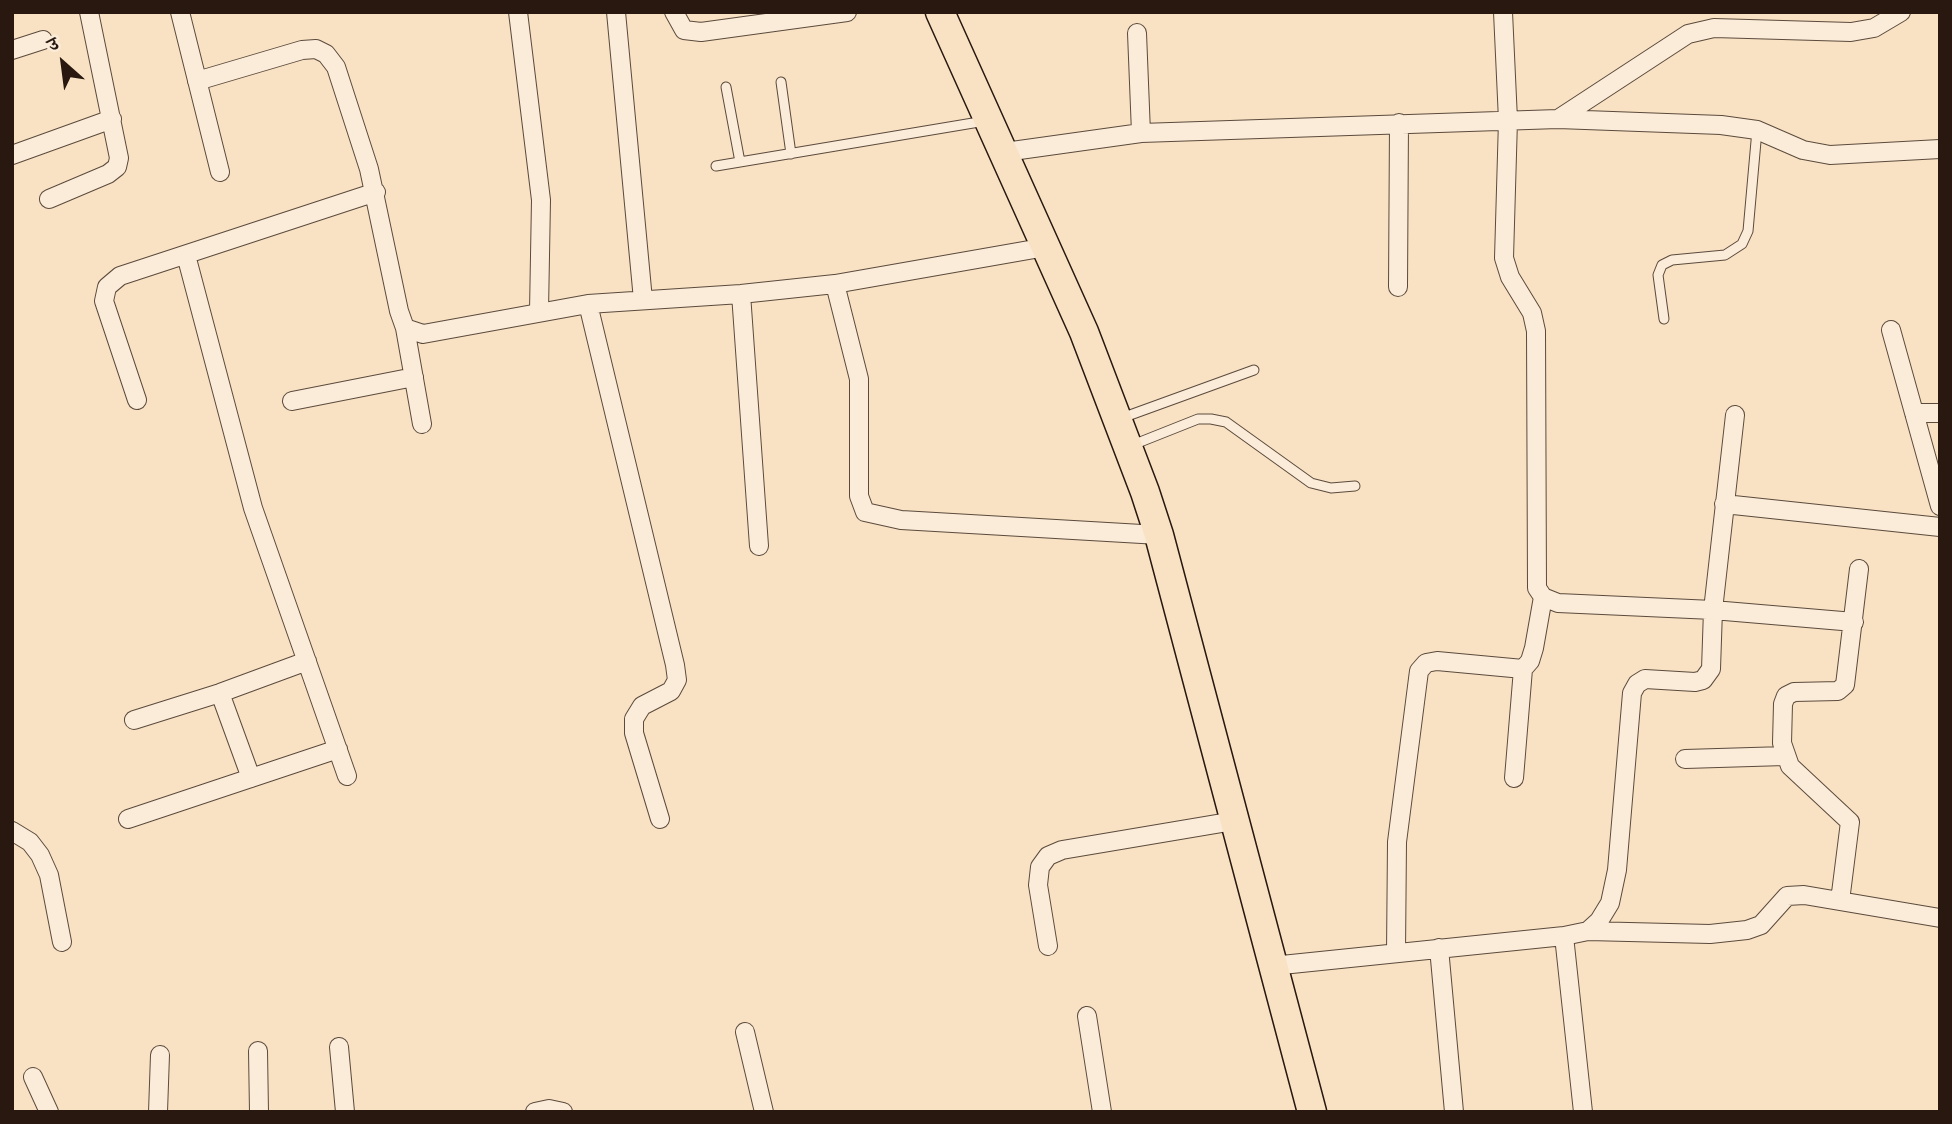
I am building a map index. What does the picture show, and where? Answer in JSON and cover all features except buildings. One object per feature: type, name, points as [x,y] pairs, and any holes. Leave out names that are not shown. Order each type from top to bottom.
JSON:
[{"type":"highway","points":[[940,12],[1046,247],[1128,447],[1159,535],[1312,1112]]},
{"type":"street","points":[[50,199],[108,174],[117,167],[119,159],[89,12]]},
{"type":"street","points":[[180,12],[220,172]]},
{"type":"street","points":[[518,12],[541,200],[539,312]]},
{"type":"street","points":[[616,12],[643,300]]},
{"type":"street","points":[[674,12],[684,30],[701,32],[847,12]]},
{"type":"street","points":[[1503,12],[1508,120],[1504,258],[1510,277],[1532,313],[1536,331],[1534,574],[1543,597],[1534,648],[1530,661],[1523,668],[1514,778]]},
{"type":"street","points":[[1558,119],[1688,34],[1714,27],[1851,32],[1874,28],[1900,12]]},
{"type":"street","points":[[1138,33],[1141,133]]},
{"type":"street","points":[[12,50],[43,40]]},
{"type":"street","points":[[197,81],[302,50],[316,49],[326,54],[336,67],[376,192],[422,424]]},
{"type":"street","points":[[12,155],[112,118]]},
{"type":"street","points":[[1004,152],[1141,133],[1558,119],[1721,125],[1757,130],[1803,150],[1829,155],[1940,149]]},
{"type":"street","points":[[1398,286],[1399,123]]},
{"type":"street","points":[[137,400],[104,301],[107,287],[120,276],[376,192]]},
{"type":"street","points":[[405,328],[423,334],[588,304],[741,294],[835,284],[1046,247]]},
{"type":"street","points":[[186,255],[253,508],[347,776]]},
{"type":"street","points":[[835,284],[859,379],[859,496],[865,512],[901,520],[1159,535]]},
{"type":"street","points":[[741,294],[759,546]]},
{"type":"street","points":[[588,304],[676,665],[677,680],[671,691],[642,706],[634,719],[634,733],[660,819]]},
{"type":"street","points":[[1891,330],[1940,506]]},
{"type":"street","points":[[292,401],[414,377]]},
{"type":"street","points":[[1914,414],[1940,412]]},
{"type":"street","points":[[1588,931],[1599,921],[1610,903],[1617,870],[1632,694],[1637,684],[1645,680],[1695,682],[1708,676],[1712,669],[1713,610],[1735,415]]},
{"type":"street","points":[[1724,505],[1940,527]]},
{"type":"street","points":[[1840,901],[1850,822],[1790,766],[1785,756],[1783,704],[1786,696],[1794,692],[1838,691],[1845,685],[1859,569]]},
{"type":"street","points":[[1543,597],[1558,603],[1713,610],[1854,622]]},
{"type":"street","points":[[1396,952],[1397,842],[1419,671],[1426,663],[1437,660],[1523,668]]},
{"type":"street","points":[[134,720],[220,693],[307,661]]},
{"type":"street","points":[[220,693],[251,778]]},
{"type":"street","points":[[128,819],[338,749]]},
{"type":"street","points":[[1685,758],[1785,756]]},
{"type":"street","points":[[1048,946],[1038,885],[1040,867],[1048,856],[1062,850],[1234,821]]},
{"type":"street","points":[[12,831],[30,842],[40,855],[49,876],[62,942]]},
{"type":"street","points":[[1272,966],[1564,936],[1588,931],[1710,934],[1747,930],[1761,925],[1787,897],[1804,895],[1940,918]]},
{"type":"street","points":[[1564,936],[1583,1112]]},
{"type":"street","points":[[1439,948],[1454,1112]]},
{"type":"street","points":[[1087,1016],[1102,1112]]},
{"type":"street","points":[[745,1032],[764,1112]]},
{"type":"street","points":[[339,1047],[345,1112]]},
{"type":"street","points":[[258,1051],[259,1112]]},
{"type":"street","points":[[159,1112],[160,1055]]},
{"type":"street","points":[[33,1077],[49,1112]]},
{"type":"lane","points":[[781,82],[791,154]]},
{"type":"lane","points":[[726,87],[740,162]]},
{"type":"lane","points":[[716,166],[990,120]]},
{"type":"lane","points":[[1664,319],[1658,275],[1662,265],[1672,260],[1725,255],[1742,244],[1748,231],[1757,130]]},
{"type":"lane","points":[[1117,419],[1254,370]]},
{"type":"lane","points":[[1128,447],[1198,419],[1211,419],[1226,422],[1311,483],[1331,488],[1355,486]]}]
